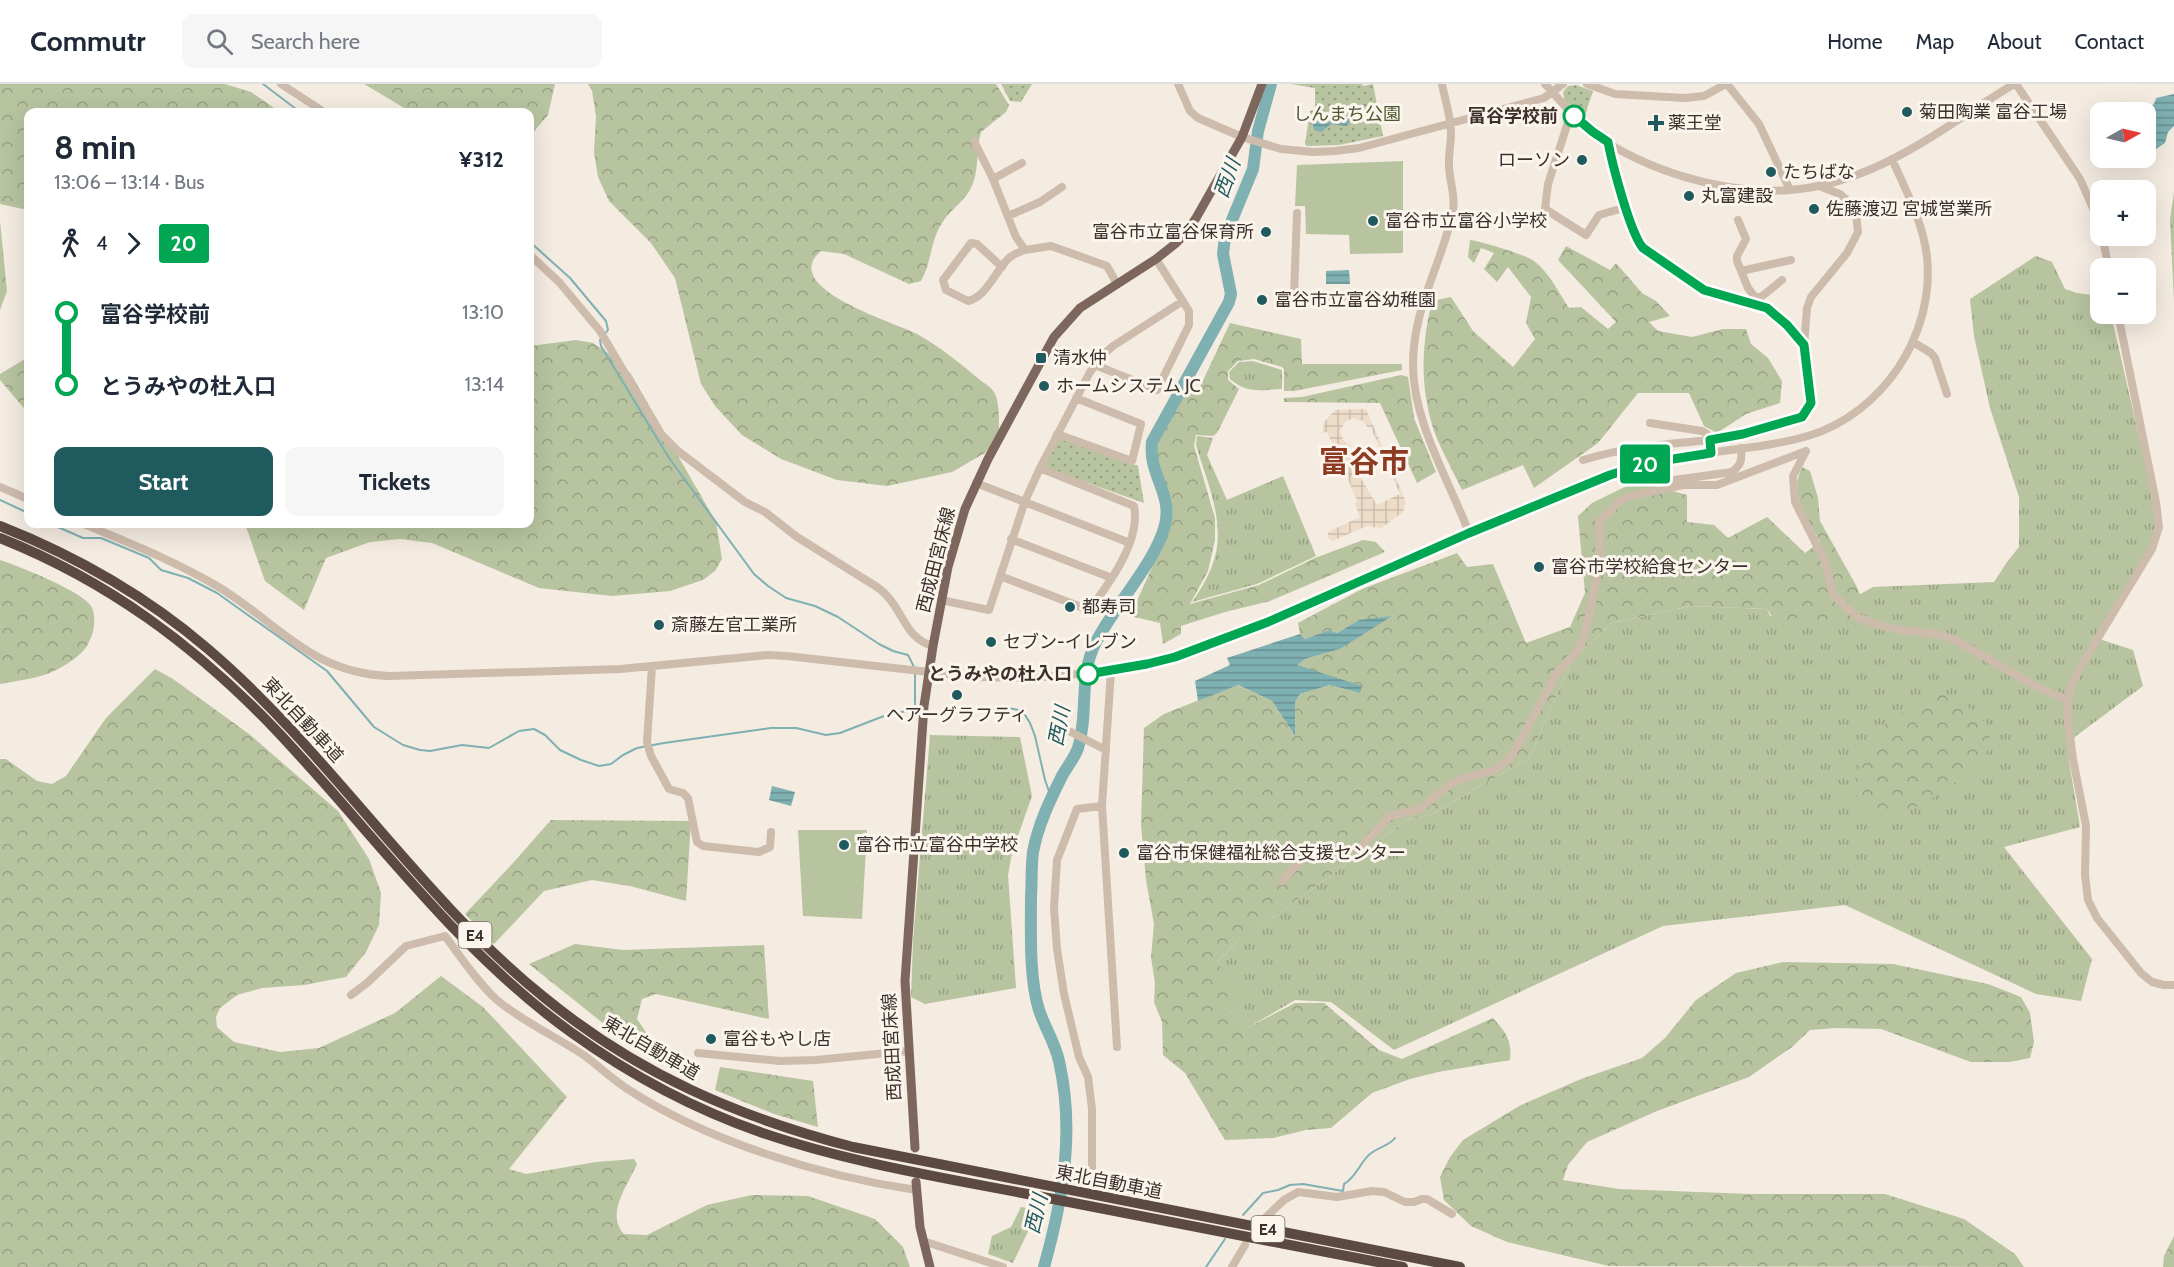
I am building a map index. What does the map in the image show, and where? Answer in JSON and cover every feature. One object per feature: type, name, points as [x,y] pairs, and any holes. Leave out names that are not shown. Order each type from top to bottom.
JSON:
[{"type":"highway","name":"東北自動車道","points":[[0,525],[52,547],[104,574],[170,619],[208,649],[282,720],[432,889],[486,946],[544,998],[611,1046],[677,1084],[763,1121],[872,1151],[1044,1192]]},
{"type":"highway","name":"東北自動車道","points":[[0,538],[48,558],[98,584],[163,628],[202,659],[273,728],[465,940],[538,1007],[604,1054],[673,1094],[760,1131],[863,1161],[1460,1267]]},
{"type":"highway","name":"東北自動車道","points":[[1076,1198],[1403,1267]]},
{"type":"main road","name":"西成田宮床線","points":[[915,1148],[905,981],[924,706],[941,600],[965,509],[976,483],[1054,336],[1080,308],[1156,260],[1175,244],[1197,218],[1246,138],[1262,84]]},
{"type":"main road","points":[[916,1186],[923,1241],[930,1267]]},
{"type":"street","points":[[281,84],[318,108]]},
{"type":"street","points":[[1178,84],[1190,111],[1198,118],[1266,145],[1299,151],[1359,148],[1544,98],[1563,84]]},
{"type":"street","points":[[1442,84],[1450,124],[1448,161],[1454,190],[1454,205],[1418,313],[1414,340],[1414,384],[1425,427],[1469,533]]},
{"type":"street","points":[[1545,84],[1571,113],[1593,132],[1652,166],[1682,177],[1729,186],[1790,190],[1818,186],[1855,175],[1893,159],[2015,84],[2080,179],[2090,202]]},
{"type":"street","points":[[1587,84],[1615,94],[1684,98],[1704,96],[1726,84],[1759,124],[1790,190]]},
{"type":"street","points":[[1571,113],[1548,183],[1545,209],[1586,235],[1599,215],[1627,207]]},
{"type":"street","points":[[974,141],[993,179],[1016,237],[1025,250]]},
{"type":"street","points":[[1608,142],[1637,242],[1704,290],[1755,300],[1776,315],[1804,345]]},
{"type":"street","points":[[93,528],[198,574],[313,655],[356,672],[389,676],[620,669],[768,655],[1004,679],[1112,671],[1175,657],[1268,622],[1469,533],[1610,475],[1648,463],[1799,438],[1841,421],[1864,406],[1881,391],[1897,371],[1913,342],[1926,300],[1927,256],[1917,215],[1893,159]]},
{"type":"street","points":[[993,179],[1022,163]]},
{"type":"street","points":[[1583,460],[1611,451],[1743,434],[1802,417],[1811,403],[1804,345],[1805,319],[1811,297],[1847,253],[1858,232],[1856,213],[1849,202],[1840,194],[1818,186]]},
{"type":"street","points":[[1008,216],[1040,202],[1062,187]]},
{"type":"street","points":[[1297,213],[1294,296],[1424,297]]},
{"type":"street","points":[[1738,220],[1746,239],[1737,256],[1741,271],[1755,300]]},
{"type":"street","points":[[1002,267],[977,244],[971,243],[943,280],[946,290],[968,301],[976,299],[1002,267],[1010,257],[1025,250],[1052,246],[1107,266],[1117,284]]},
{"type":"street","points":[[534,259],[558,282],[600,331],[661,435],[678,451],[745,502],[765,512],[797,537],[877,587],[888,597],[914,636],[921,643],[933,646]]},
{"type":"street","points":[[1095,365],[1157,390],[1189,325],[1189,311],[1156,260]]},
{"type":"street","points":[[1741,271],[1791,260]]},
{"type":"street","points":[[1755,300],[1782,280]]},
{"type":"street","points":[[941,600],[989,610],[1024,501],[1095,365],[1113,346],[1183,301]]},
{"type":"street","points":[[2120,324],[2158,509],[2159,526],[2152,549],[2078,671],[2068,700],[2069,736],[2086,826],[2085,875],[2088,900],[2097,918],[2141,973],[2152,982],[2174,985]]},
{"type":"street","points":[[1913,342],[1935,358],[1947,394]]},
{"type":"street","points":[[1057,434],[1132,461],[1141,424],[1076,398]]},
{"type":"street","points":[[1650,423],[1702,431],[1710,440],[1711,453]]},
{"type":"street","points":[[1663,490],[1662,485],[1667,481],[1732,472],[1740,466],[1742,461],[1741,448]]},
{"type":"street","points":[[1282,881],[1302,859],[1310,855],[1361,847],[1390,816],[1420,810],[1448,786],[1464,778],[1495,770],[1508,760],[1556,674],[1577,651],[1585,635],[1600,562],[1599,522],[1616,504],[1627,497],[1683,485],[1717,485],[1806,451],[1793,476],[1795,502],[1826,564],[1833,595],[1859,618],[1888,628],[1942,635],[1955,640],[2039,688],[2068,700]]},
{"type":"street","points":[[1000,576],[1089,610],[1112,578],[1130,543],[1136,514],[1134,506],[1040,468]]},
{"type":"street","points":[[976,483],[1130,543]]},
{"type":"street","points":[[0,487],[24,498]]},
{"type":"street","points":[[1011,539],[1112,578]]},
{"type":"street","points":[[652,666],[649,746],[669,789],[683,793],[688,798],[697,842],[703,846],[759,852],[770,847],[771,832]]},
{"type":"street","points":[[1112,671],[1102,806],[1118,1047]]},
{"type":"street","points":[[1065,729],[1106,750]]},
{"type":"street","points":[[1092,1174],[1092,1109],[1088,1077],[1079,1057],[1064,994],[1054,908],[1057,860],[1077,809],[1102,806]]},
{"type":"street","points":[[351,995],[406,946],[445,936],[499,997],[628,1089],[682,1120],[728,1140],[784,1159],[842,1175],[916,1186]]},
{"type":"street","points":[[698,1053],[739,1058],[816,1060],[908,1052]]},
{"type":"street","points":[[1263,1220],[1284,1200],[1298,1192],[1337,1197],[1372,1191],[1384,1192],[1405,1202],[1427,1199],[1452,1214]]},
{"type":"street","points":[[923,1241],[1003,1267]]},
{"type":"street","points":[[1232,1267],[1245,1245]]},
{"type":"green space","points":[[0,84],[225,84],[251,92],[274,108],[24,108],[24,209],[0,204]]},
{"type":"green space","points":[[364,84],[555,84],[548,115],[534,131],[534,108],[404,108]]},
{"type":"green space","points":[[588,84],[996,84],[1009,105],[1006,112],[981,132],[973,183],[964,198],[939,227],[921,281],[909,284],[844,254],[821,251],[812,265],[814,278],[827,291],[866,313],[917,334],[950,355],[991,388],[996,396],[999,413],[999,437],[985,453],[952,472],[887,486],[837,480],[781,459],[742,435],[715,406],[701,384],[675,278],[651,243],[609,201],[598,177],[594,152],[596,116],[592,91]]},
{"type":"green space","points":[[1001,84],[1032,84],[1021,102],[1010,101]]},
{"type":"green space","name":"しんまち公園","points":[[1291,84],[1362,84],[1363,86],[1373,84],[1383,136],[1339,145],[1307,146],[1305,144],[1310,111],[1315,110],[1315,88]]},
{"type":"green space","points":[[1576,85],[1593,91],[1585,115],[1565,102],[1563,92],[1568,86]]},
{"type":"green space","points":[[1403,161],[1403,253],[1350,254],[1349,235],[1306,234],[1305,206],[1295,206],[1297,165]]},
{"type":"green space","points":[[2174,192],[2174,301],[2170,220]]},
{"type":"green space","points":[[0,221],[7,291],[0,310]]},
{"type":"green space","points":[[1470,240],[1522,255],[1534,261],[1549,277],[1569,308],[1581,307],[1608,329],[1616,322],[1558,260],[1566,246],[1610,270],[1616,263],[1642,293],[1656,301],[1670,316],[1649,322],[1658,331],[1692,337],[1723,329],[1746,329],[1751,344],[1768,358],[1782,381],[1780,403],[1746,414],[1717,433],[1704,426],[1689,393],[1638,393],[1598,443],[1534,488],[1523,465],[1462,490],[1437,438],[1427,406],[1424,347],[1432,301],[1451,297],[1473,331],[1513,367],[1535,339],[1526,323],[1531,297],[1508,267],[1497,282],[1484,269],[1494,253],[1481,248],[1474,263],[1468,257]]},
{"type":"green space","points":[[2036,256],[2052,262],[2065,289],[2090,295],[2090,324],[2113,324],[2159,516],[2156,538],[2099,639],[2133,650],[2143,686],[2068,742],[2080,827],[2004,847],[2092,959],[2081,1001],[2036,994],[1845,905],[1663,926],[1394,1050],[1331,1002],[1295,1000],[1249,1027],[1225,1007],[1217,962],[1236,943],[1240,935],[1271,919],[1407,820],[1432,814],[1529,758],[1572,660],[1612,623],[1690,606],[1767,609],[1770,616],[1803,616],[1844,603],[1873,587],[1994,582],[2019,547],[2019,497],[1990,408],[1974,336],[1970,299]]},
{"type":"green space","points":[[1230,323],[1301,339],[1302,364],[1402,364],[1402,370],[1294,391],[1284,391],[1284,369],[1282,367],[1254,359],[1238,361],[1228,371],[1228,380],[1239,389],[1217,433],[1213,436],[1196,435],[1194,446],[1215,518],[1215,540],[1208,571],[1190,604],[1259,585],[1315,558],[1363,540],[1376,542],[1385,552],[1270,601],[1181,626],[1181,634],[1163,644],[1160,623],[1130,616],[1170,528],[1170,502],[1159,475],[1155,453],[1161,431],[1184,396],[1199,389]]},
{"type":"green space","points":[[576,340],[593,343],[631,374],[716,522],[722,559],[715,571],[703,580],[670,591],[612,596],[539,588],[432,543],[400,539],[370,542],[326,558],[304,610],[265,581],[246,528],[534,528],[534,345]]},
{"type":"green space","points":[[24,359],[24,408],[0,380],[0,374]]},
{"type":"green space","points":[[1253,361],[1282,370],[1282,389],[1248,389],[1230,379],[1229,372],[1239,362]]},
{"type":"green space","points":[[1401,375],[1408,377],[1414,418],[1436,472],[1417,483],[1380,403],[1284,402],[1284,398],[1302,397]]},
{"type":"green space","points":[[1059,436],[1138,466],[1144,503],[1046,468],[1044,464]]},
{"type":"green space","points":[[1197,436],[1213,438],[1207,455],[1227,500],[1283,476],[1316,556],[1257,584],[1192,602],[1212,566],[1218,536],[1214,505],[1196,445]]},
{"type":"green space","points":[[1802,467],[1810,471],[1818,498],[1820,521],[1857,587],[1860,595],[1845,603],[1858,615],[1818,636],[1803,616],[1777,624],[1767,609],[1690,606],[1612,623],[1572,660],[1529,758],[1432,814],[1407,820],[1271,919],[1240,936],[1217,962],[1238,991],[1225,1007],[1249,1027],[1295,1003],[1324,1003],[1379,1050],[1402,1059],[1493,1018],[1507,1037],[1510,1060],[1438,1072],[1410,1079],[1372,1093],[1331,1128],[1306,1130],[1273,1138],[1225,1140],[1185,1073],[1163,1055],[1162,1022],[1154,1002],[1155,983],[1151,957],[1154,924],[1146,880],[1141,825],[1144,728],[1164,714],[1237,685],[1272,701],[1294,735],[1295,702],[1300,694],[1330,685],[1360,693],[1296,665],[1305,659],[1340,649],[1359,620],[1337,633],[1329,630],[1305,639],[1300,634],[1298,623],[1362,589],[1457,553],[1467,567],[1493,564],[1526,643],[1570,627],[1585,593],[1578,516],[1592,503],[1637,481],[1687,495],[1687,522],[1714,525],[1728,538],[1767,517],[1805,553],[1820,542],[1798,497],[1798,478]]},
{"type":"green space","points":[[0,560],[76,593],[91,606],[94,622],[87,645],[81,653],[66,664],[42,676],[0,684]]},
{"type":"green space","points":[[155,669],[173,679],[249,734],[338,811],[369,859],[381,893],[379,925],[366,952],[346,977],[304,985],[262,988],[237,995],[220,1008],[216,1017],[217,1027],[234,1042],[280,1052],[319,1048],[395,1013],[441,976],[483,1007],[567,1097],[509,1169],[526,1174],[596,1162],[634,1159],[637,1164],[617,1209],[619,1226],[624,1234],[647,1235],[707,1205],[752,1195],[808,1196],[875,1219],[903,1247],[910,1267],[0,1267],[0,759],[6,759],[37,781],[52,784],[66,776],[106,718]]},
{"type":"green space","points":[[1938,689],[1961,701],[1987,724],[1991,746],[1971,772],[1926,802],[1894,818],[1872,817],[1858,804],[1855,778],[1863,757],[1881,727]]},
{"type":"green space","points":[[930,735],[1020,737],[1032,796],[1012,853],[1008,875],[1016,988],[925,1004],[911,997],[913,941]]},
{"type":"green space","points":[[551,820],[691,821],[686,901],[630,886],[592,880],[544,891],[494,944],[465,914]]},
{"type":"green space","points":[[798,830],[867,830],[862,919],[803,916]]},
{"type":"green space","points":[[575,944],[623,950],[764,945],[769,1019],[656,994],[642,999],[637,1019],[656,1047],[658,1062],[624,1040],[529,964]]},
{"type":"green space","points":[[1783,962],[1893,964],[1988,984],[2021,997],[2030,1013],[2034,1042],[2030,1058],[2009,1062],[1971,1062],[1881,1029],[1810,1030],[1792,1047],[1749,1077],[1657,1111],[1587,1142],[1568,1165],[1563,1180],[1619,1189],[1750,1194],[1885,1194],[1964,1219],[2015,1254],[2024,1267],[1609,1266],[1507,1242],[1471,1226],[1444,1200],[1440,1177],[1450,1157],[1463,1140],[1521,1105],[1581,1079],[1642,1058],[1665,1038],[1696,1000],[1736,973]]},
{"type":"green space","points":[[720,1067],[813,1081],[818,1127],[774,1114],[715,1090]]},
{"type":"green space","points":[[1021,1207],[1033,1209],[1034,1219],[1013,1263],[988,1254],[992,1236],[1011,1227]]},
{"type":"green space","points":[[2174,1236],[2174,1267],[2163,1267],[2164,1256]]},
{"type":"shaded area","points":[[1366,409],[1406,502],[1403,512],[1381,528],[1367,526],[1332,541],[1328,537],[1328,532],[1360,517],[1355,504],[1357,500],[1327,432],[1322,433],[1325,421],[1335,410]],"holes":[[[1353,418],[1363,421],[1368,428],[1370,426],[1400,494],[1377,505],[1347,455],[1343,459],[1339,451],[1351,446],[1343,440],[1340,431],[1345,422]]]},
{"type":"water","points":[[2174,94],[2174,126],[2168,132],[2165,143],[2156,149],[2155,102],[2156,98]]},
{"type":"water","points":[[1345,113],[1350,119],[1349,124],[1346,126],[1331,124],[1321,132],[1314,130],[1315,121],[1320,120],[1326,123],[1329,121],[1330,114]]},
{"type":"water","points":[[1349,270],[1350,284],[1326,284],[1326,271]]},
{"type":"water","points":[[1392,616],[1340,649],[1305,659],[1297,665],[1362,686],[1360,693],[1330,685],[1300,694],[1295,702],[1295,736],[1272,701],[1238,685],[1198,701],[1195,681],[1230,665],[1227,658],[1300,634],[1305,639],[1329,630],[1337,633],[1359,620]]},
{"type":"water","points":[[772,786],[795,792],[791,806],[769,800]]},
{"type":"waterway","points":[[263,84],[295,108]]},
{"type":"waterway","name":"西川","points":[[1044,1267],[1057,1216],[1065,1165],[1066,1113],[1059,1061],[1039,1010],[1032,969],[1033,852],[1049,803],[1078,748],[1083,721],[1087,668],[1096,642],[1153,554],[1165,525],[1166,503],[1153,464],[1152,442],[1229,302],[1231,294],[1223,254],[1225,237],[1253,169],[1258,131],[1271,84]]},
{"type":"waterway","points":[[534,246],[570,278],[606,321],[608,330],[600,340],[601,346],[669,458],[754,574],[786,598],[815,606],[838,617],[879,644],[908,655],[914,667]]},
{"type":"waterway","points":[[0,500],[24,511]]},
{"type":"waterway","points":[[60,528],[83,538],[101,538],[149,558],[161,570],[188,578],[217,593],[327,671],[374,727],[403,745],[420,750],[430,751],[462,745],[489,748],[519,731],[534,729],[545,735],[560,750],[599,766],[611,764],[637,748],[664,743],[771,728],[796,728],[826,735],[840,733],[884,716],[915,709],[922,711]]},
{"type":"waterway","points":[[915,673],[915,709]]},
{"type":"waterway","points":[[928,712],[940,714],[1009,708],[1018,710],[1025,715],[1035,736],[1051,797]]},
{"type":"waterway","points":[[1243,1215],[1263,1193],[1290,1185],[1303,1184],[1343,1191],[1344,1184],[1352,1178],[1367,1157],[1395,1138]]},
{"type":"waterway","points":[[1206,1267],[1225,1239]]},
{"type":"bus line","name":"20","points":[[1088,674],[1175,657],[1268,622],[1469,533],[1610,475],[1648,463],[1711,453],[1710,440],[1743,434],[1802,417],[1811,403],[1811,397],[1804,345],[1799,338],[1767,308],[1704,290],[1643,248],[1637,242],[1608,142],[1574,116]]},
{"type":"place","name":"菊田陶業 富谷工場","points":[[1907,112]]},
{"type":"place","name":"富谷学校前","points":[[1574,116]]},
{"type":"place","name":"薬王堂","points":[[1656,123]]},
{"type":"place","name":"ローソン","points":[[1582,160]]},
{"type":"place","name":"たちばな","points":[[1771,172]]},
{"type":"place","name":"丸富建設","points":[[1689,196]]},
{"type":"place","name":"佐藤渡辺 宮城営業所","points":[[1814,209]]},
{"type":"place","name":"富谷市立富谷小学校","points":[[1373,221]]},
{"type":"place","name":"富谷市立富谷保育所","points":[[1266,232]]},
{"type":"place","name":"富谷市立富谷幼稚園","points":[[1262,300]]},
{"type":"place","name":"清水仲","points":[[1041,358]]},
{"type":"place","name":"ホームシステム JC","points":[[1044,386]]},
{"type":"place","name":"富谷市学校給食センター","points":[[1539,567]]},
{"type":"place","name":"都寿司","points":[[1070,607]]},
{"type":"place","name":"斎藤左官工業所","points":[[659,625]]},
{"type":"place","name":"セブン-イレブン","points":[[991,642]]},
{"type":"place","name":"とうみやの杜入口","points":[[1088,674]]},
{"type":"place","name":"ヘアーグラフティ","points":[[957,695]]},
{"type":"place","name":"富谷市立富谷中学校","points":[[844,845]]},
{"type":"place","name":"富谷市保健福祉総合支援センター","points":[[1124,853]]},
{"type":"place","name":"富谷もやし店","points":[[711,1039]]},
{"type":"district","name":"富谷市","points":[[1364,461]]}]
